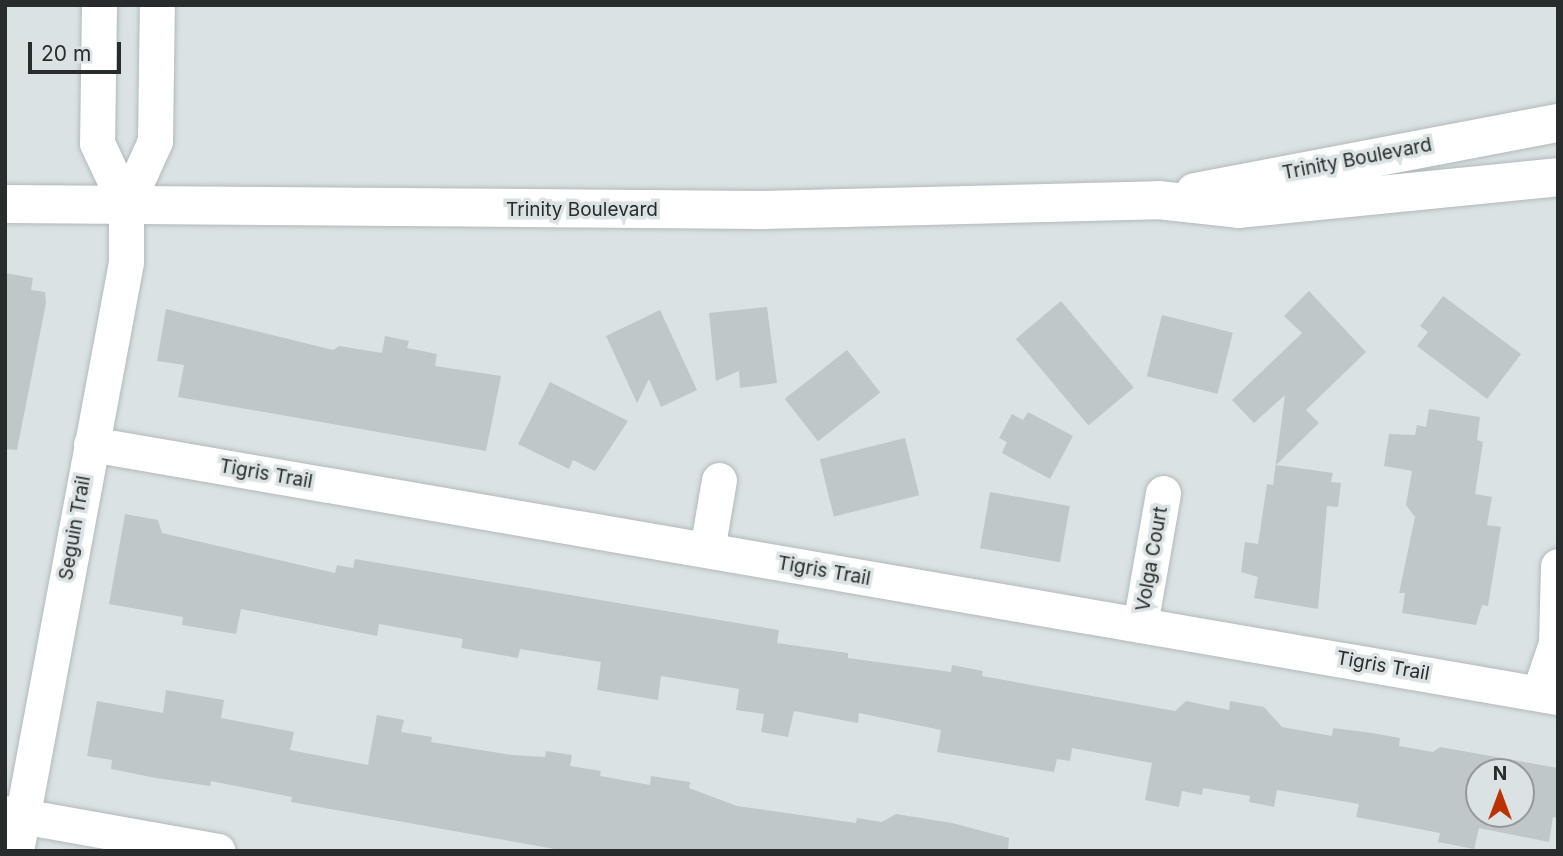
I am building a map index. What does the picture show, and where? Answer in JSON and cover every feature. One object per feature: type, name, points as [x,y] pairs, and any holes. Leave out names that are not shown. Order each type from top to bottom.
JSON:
[{"type":"main road","name":"Trinity Boulevard","points":[[1158,200],[1558,123]]},
{"type":"main road","name":"Trinity Boulevard","points":[[5,204],[762,210],[1158,200],[1252,208],[1558,177]]},
{"type":"street","points":[[99,5],[97,143],[126,205]]},
{"type":"street","points":[[126,205],[155,141],[157,5]]},
{"type":"street","name":"Seguin Trail","points":[[16,851],[14,814],[126,262],[126,205]]},
{"type":"street","name":"Tigris Trail","points":[[91,444],[1548,695]]},
{"type":"street","points":[[707,550],[719,480]]},
{"type":"street","name":"Volga Court","points":[[1140,625],[1163,494]]},
{"type":"street","points":[[1548,695],[1556,643],[1558,566]]},
{"type":"street","points":[[14,814],[218,851]]},
{"type":"building","points":[[5,273],[33,278],[31,290],[45,292],[46,303],[17,450],[5,449]]},
{"type":"building","points":[[1309,291],[1366,352],[1306,410],[1319,423],[1276,465],[1333,473],[1331,482],[1341,483],[1338,507],[1327,506],[1318,609],[1254,598],[1258,577],[1241,572],[1245,542],[1258,544],[1267,484],[1273,485],[1285,395],[1254,423],[1232,400],[1302,333],[1284,316]]},
{"type":"building","points":[[1443,296],[1521,354],[1487,399],[1417,346],[1428,332],[1420,326]]},
{"type":"building","points":[[1061,301],[1134,388],[1088,425],[1016,339]]},
{"type":"building","points":[[767,307],[777,383],[740,388],[739,371],[716,381],[709,313]]},
{"type":"building","points":[[166,309],[333,350],[339,346],[382,353],[385,336],[409,341],[407,348],[437,354],[435,366],[501,376],[486,451],[178,397],[184,365],[157,361]]},
{"type":"building","points":[[660,310],[697,390],[661,407],[649,379],[637,403],[606,336]]},
{"type":"building","points":[[1162,315],[1233,333],[1218,394],[1147,376]]},
{"type":"building","points":[[847,350],[880,393],[818,441],[785,399]]},
{"type":"building","points":[[550,382],[628,421],[595,471],[573,460],[569,469],[518,444]]},
{"type":"building","points":[[1429,409],[1480,417],[1477,440],[1483,442],[1475,494],[1492,497],[1487,525],[1501,527],[1488,606],[1482,605],[1476,625],[1402,613],[1405,593],[1399,593],[1415,517],[1406,505],[1412,471],[1384,466],[1389,434],[1415,435],[1417,425],[1426,427]]},
{"type":"building","points":[[1028,412],[1073,436],[1050,479],[1002,453],[1007,442],[999,438],[1012,414],[1023,420]]},
{"type":"building","points":[[905,438],[919,495],[834,517],[820,459]]},
{"type":"building","points":[[990,492],[1070,506],[1060,562],[980,548]]},
{"type":"building","points":[[125,514],[158,520],[162,533],[335,573],[337,565],[353,568],[355,559],[779,630],[777,643],[848,653],[848,658],[951,672],[952,665],[983,671],[982,676],[1175,711],[1186,701],[1229,710],[1230,701],[1264,707],[1282,727],[1332,736],[1333,728],[1372,733],[1400,738],[1399,746],[1433,752],[1440,747],[1502,758],[1465,758],[1465,828],[1479,828],[1474,849],[1438,842],[1440,833],[1356,817],[1359,804],[1277,790],[1274,807],[1249,802],[1250,796],[1203,788],[1202,795],[1182,791],[1179,807],[1145,800],[1152,763],[1072,748],[1070,761],[1057,759],[1054,772],[937,752],[941,730],[859,713],[858,723],[794,711],[788,737],[761,732],[764,714],[736,710],[739,689],[661,676],[658,700],[597,690],[601,662],[520,649],[518,658],[461,648],[463,639],[379,624],[377,636],[241,609],[236,634],[182,625],[183,617],[109,604]]},
{"type":"building","points":[[166,690],[224,700],[221,718],[294,732],[290,750],[368,765],[377,715],[404,720],[401,732],[432,737],[431,742],[512,755],[545,757],[546,751],[572,755],[570,766],[601,771],[600,776],[650,785],[651,776],[690,782],[689,788],[737,806],[856,823],[857,818],[882,822],[896,814],[952,823],[1009,838],[1008,851],[566,851],[291,802],[292,797],[211,781],[210,786],[156,778],[111,769],[112,760],[87,756],[97,701],[163,713]]},
{"type":"building","points":[[1535,764],[1558,768],[1558,818],[1553,817],[1549,842],[1479,828],[1535,828]]}]
